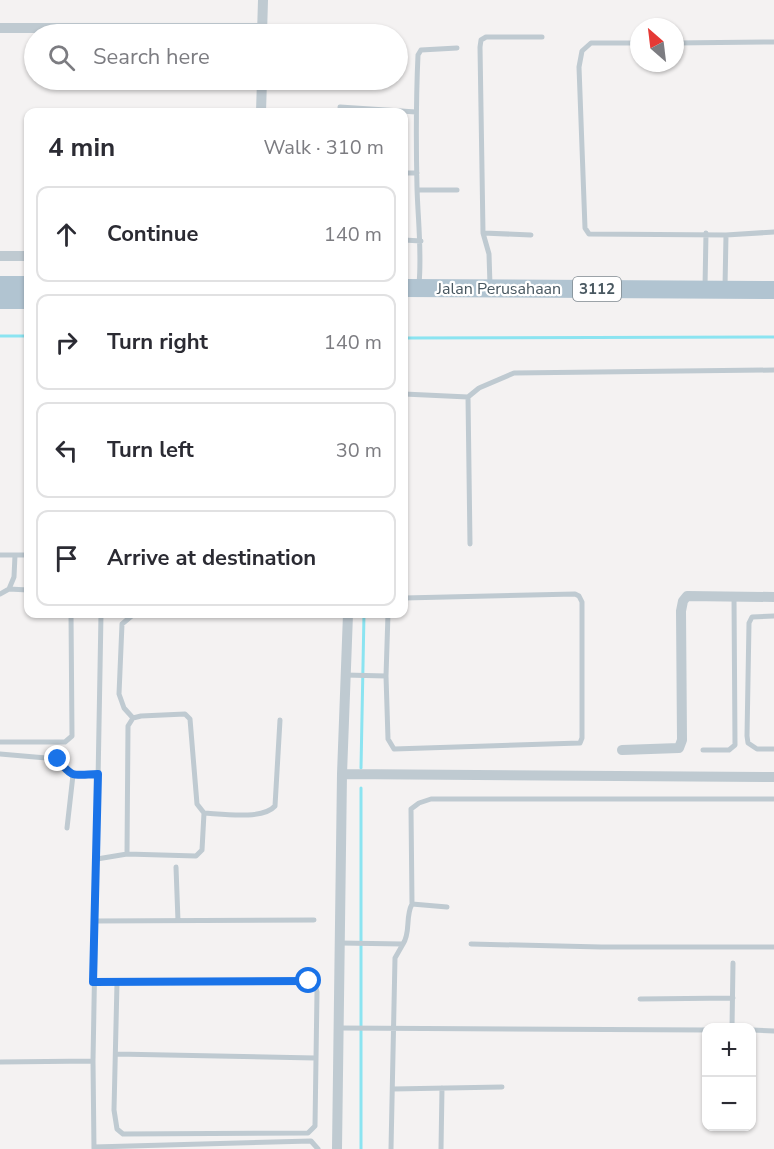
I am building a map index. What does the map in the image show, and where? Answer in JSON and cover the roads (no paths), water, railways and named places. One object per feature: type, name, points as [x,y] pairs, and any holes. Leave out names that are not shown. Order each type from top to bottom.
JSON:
[{"type":"main road","points":[[0,285],[24,285]]},
{"type":"main road","name":"Jalan Perusahaan","points":[[411,288],[774,290]]},
{"type":"main road","points":[[0,300],[24,300]]},
{"type":"main road","name":"Jalan Perusahaan","points":[[408,301],[774,300]]},
{"type":"street","points":[[262,24],[263,0]]},
{"type":"street","points":[[0,28],[24,29]]},
{"type":"street","points":[[261,108],[262,90]]},
{"type":"street","points":[[0,256],[24,256]]},
{"type":"street","points":[[622,750],[679,748],[682,740],[681,611],[683,601],[687,596],[774,597]]},
{"type":"street","points":[[337,1149],[342,774],[350,675],[348,618]]},
{"type":"street","points":[[342,774],[774,777]]},
{"type":"lane","points":[[491,289],[489,254],[483,233],[481,40],[486,37],[542,37]]},
{"type":"lane","points":[[684,43],[774,42]]},
{"type":"lane","points":[[630,43],[591,43],[582,51],[579,67],[585,228],[589,234],[706,233],[726,235],[774,232]]},
{"type":"lane","points":[[411,288],[421,241],[417,190],[418,55],[421,50],[457,48]]},
{"type":"lane","points":[[340,107],[355,108]]},
{"type":"lane","points":[[408,111],[416,112]]},
{"type":"lane","points":[[408,173],[417,173]]},
{"type":"lane","points":[[417,190],[457,190]]},
{"type":"lane","points":[[483,233],[531,235]]},
{"type":"lane","points":[[705,289],[706,233]]},
{"type":"lane","points":[[725,290],[726,235]]},
{"type":"lane","points":[[408,240],[421,241]]},
{"type":"lane","points":[[408,394],[468,397],[479,388],[514,373],[774,370]]},
{"type":"lane","points":[[468,397],[470,544]]},
{"type":"lane","points":[[0,555],[24,555]]},
{"type":"lane","points":[[9,589],[14,577],[15,555]]},
{"type":"lane","points":[[0,594],[9,589],[24,590]]},
{"type":"lane","points":[[388,618],[386,676],[388,739],[394,749],[580,743],[582,738],[582,602],[579,596],[575,594],[408,598]]},
{"type":"lane","points":[[703,750],[729,750],[735,745],[734,597]]},
{"type":"lane","points":[[774,615],[752,617],[749,623],[747,736],[748,743],[757,748],[774,749]]},
{"type":"lane","points":[[0,742],[65,742],[72,736],[71,618]]},
{"type":"lane","points":[[101,618],[93,982],[94,1148],[311,1141],[318,1146],[318,1149]]},
{"type":"lane","points":[[130,618],[122,624],[119,694],[124,708],[133,718]]},
{"type":"lane","points":[[350,675],[386,676]]},
{"type":"lane","points":[[97,859],[127,854],[196,856],[202,850],[204,813],[197,804],[190,719],[185,714],[176,713],[133,718]]},
{"type":"lane","points":[[127,854],[128,726],[133,718]]},
{"type":"lane","points":[[204,813],[260,814],[275,806],[280,720]]},
{"type":"lane","points":[[0,754],[58,759],[73,775],[98,774]]},
{"type":"lane","points":[[67,828],[73,775]]},
{"type":"lane","points":[[391,1149],[395,958],[406,939],[408,912],[412,904],[411,809],[431,799],[774,799]]},
{"type":"lane","points":[[176,867],[177,921]]},
{"type":"lane","points":[[412,904],[447,907]]},
{"type":"lane","points":[[94,921],[314,920]]},
{"type":"lane","points":[[340,943],[403,944]]},
{"type":"lane","points":[[471,944],[612,947],[774,946]]},
{"type":"lane","points":[[732,1023],[733,963]]},
{"type":"lane","points":[[93,982],[309,981],[315,984],[317,992],[315,1126],[309,1133],[123,1134],[117,1130],[114,1110],[117,983]]},
{"type":"lane","points":[[640,999],[733,998]]},
{"type":"lane","points":[[339,1028],[505,1027],[702,1030]]},
{"type":"lane","points":[[756,1030],[774,1030]]},
{"type":"lane","points":[[116,1054],[315,1058]]},
{"type":"lane","points":[[0,1062],[93,1061]]},
{"type":"lane","points":[[393,1089],[502,1087]]},
{"type":"lane","points":[[441,1149],[442,1088]]},
{"type":"waterway","points":[[0,336],[24,336]]},
{"type":"waterway","points":[[408,338],[774,337]]},
{"type":"waterway","points":[[361,768],[364,618]]},
{"type":"waterway","points":[[361,788],[361,1149]]}]
